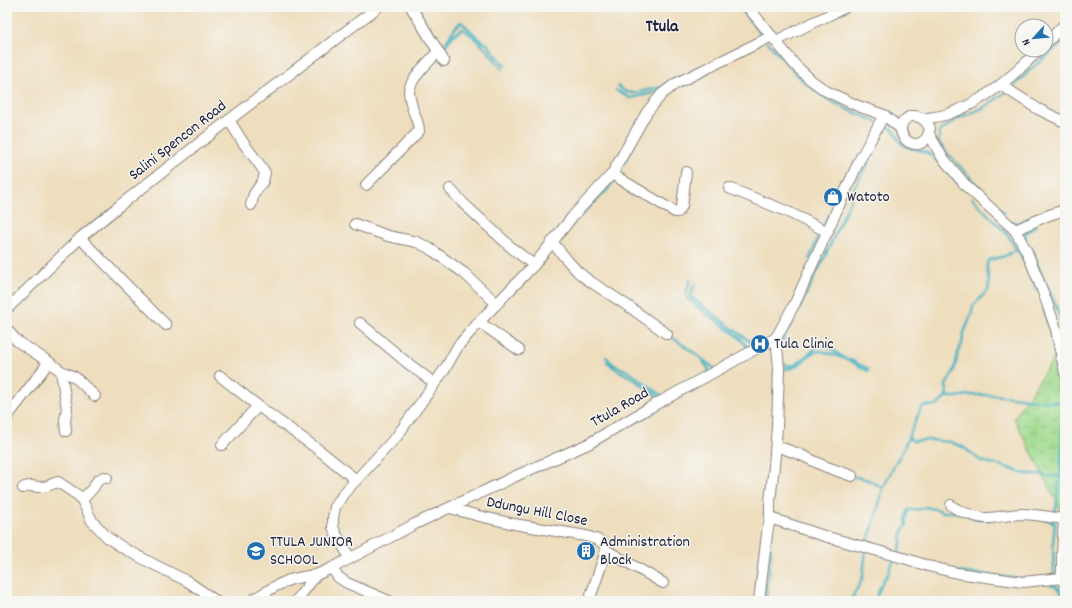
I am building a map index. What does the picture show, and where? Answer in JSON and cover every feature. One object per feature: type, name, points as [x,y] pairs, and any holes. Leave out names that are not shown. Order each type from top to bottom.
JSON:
[{"type":"street","name":"Salini Spencon Road","points":[[7,309],[80,238],[119,206],[378,7]]},
{"type":"street","points":[[411,7],[444,61]]},
{"type":"street","points":[[748,7],[795,65],[811,80],[826,91],[903,124]]},
{"type":"street","points":[[350,558],[333,527],[332,518],[335,507],[356,480],[397,436],[445,369],[458,346],[534,265],[573,216],[612,174],[647,112],[662,94],[675,84],[846,7]]},
{"type":"street","points":[[1054,35],[1065,24]]},
{"type":"street","points":[[366,185],[419,131],[419,126],[409,92],[410,85],[438,52]]},
{"type":"street","points":[[923,119],[947,114],[968,106],[1001,85],[1030,58]]},
{"type":"street","points":[[1001,85],[1038,109],[1065,122]]},
{"type":"street","points":[[947,114],[929,131],[927,138],[919,143],[914,144],[909,142],[902,134],[903,124],[908,118],[918,116],[923,119],[929,131],[942,157],[967,187],[1015,230],[1027,252],[1056,329],[1065,373]]},
{"type":"street","points":[[759,601],[770,518],[770,501],[776,446],[779,368],[776,338],[795,303],[860,161],[885,116]]},
{"type":"street","points":[[229,120],[265,173],[263,181],[254,194],[251,205]]},
{"type":"street","points":[[919,143],[942,157]]},
{"type":"street","points":[[612,174],[674,212],[678,212],[682,206],[686,172]]},
{"type":"street","points":[[729,188],[786,211],[828,232]]},
{"type":"street","points":[[450,189],[464,204],[534,265]]},
{"type":"street","points":[[1015,230],[1049,215],[1065,210]]},
{"type":"street","points":[[355,224],[388,236],[417,242],[428,248],[464,273],[497,304]]},
{"type":"street","points":[[80,238],[166,325]]},
{"type":"street","points":[[552,242],[578,272],[667,334]]},
{"type":"street","points":[[479,322],[519,350]]},
{"type":"street","points":[[360,323],[434,383]]},
{"type":"street","points":[[7,330],[17,340],[61,371],[75,378],[95,396]]},
{"type":"street","name":"Ttula Road","points":[[251,601],[289,580],[302,576],[316,575],[332,568],[415,524],[518,474],[588,444],[649,408],[776,338]]},
{"type":"street","points":[[7,417],[49,362]]},
{"type":"street","points":[[61,371],[66,409],[66,431]]},
{"type":"street","points":[[220,376],[258,406],[319,450],[356,480]]},
{"type":"street","points":[[222,445],[258,406]]},
{"type":"street","points":[[776,446],[852,476]]},
{"type":"street","points":[[82,500],[98,480],[104,477],[107,478]]},
{"type":"street","points":[[23,488],[27,486],[44,487],[58,482],[79,496],[92,522],[108,538],[153,564],[187,581],[216,601]]},
{"type":"street","points":[[770,518],[824,536],[957,573],[1023,582],[1063,582],[1064,515],[1046,516],[1023,514],[988,518],[974,516],[951,506]]},
{"type":"street","name":"Ddungu Hill Close","points":[[450,508],[514,524],[586,536],[598,540],[604,544],[606,550],[663,583]]},
{"type":"street","points":[[589,601],[606,550]]},
{"type":"street","points":[[332,568],[338,577],[347,583],[389,601]]},
{"type":"street","points":[[296,601],[316,575]]},
{"type":"green space","points":[[1065,342],[1065,518],[1014,418]]},
{"type":"waterway","points":[[739,7],[764,38]]},
{"type":"waterway","points":[[439,44],[442,46],[444,45],[455,28],[461,22],[487,44],[505,66]]},
{"type":"waterway","points":[[441,53],[453,36],[463,29],[474,37],[489,52],[502,69]]},
{"type":"waterway","points":[[767,41],[796,74],[820,94],[838,105],[877,122]]},
{"type":"waterway","points":[[1012,88],[1031,69],[1065,41]]},
{"type":"waterway","points":[[618,86],[626,92],[634,93],[662,87],[673,80]]},
{"type":"waterway","points":[[616,90],[630,98],[658,92]]},
{"type":"waterway","points":[[1004,213],[946,152],[939,142],[939,132],[957,119],[983,108],[1006,92]]},
{"type":"waterway","points":[[882,124],[894,131],[899,141],[904,146],[926,152],[933,157],[960,185]]},
{"type":"waterway","points":[[781,348],[783,339],[827,252],[850,201],[854,188],[868,163],[873,149],[885,126]]},
{"type":"waterway","points":[[618,174],[636,141]]},
{"type":"waterway","points":[[578,218],[608,189],[615,178]]},
{"type":"waterway","points":[[972,198],[1008,235],[1016,249]]},
{"type":"waterway","points":[[1011,221],[1018,223],[1047,211]]},
{"type":"waterway","points":[[822,226],[829,215]]},
{"type":"waterway","points":[[1024,239],[1026,237],[1025,233],[1036,226]]},
{"type":"waterway","points":[[810,259],[820,231]]},
{"type":"waterway","points":[[1029,245],[1034,253],[1042,276],[1055,303],[1065,333]]},
{"type":"waterway","points":[[864,544],[867,543],[874,523],[883,488],[902,452],[921,408],[923,406],[938,405],[946,396],[946,385],[954,371],[958,353],[973,306],[988,290],[989,284],[987,263],[989,260],[1005,256],[1017,249],[1028,268],[1037,291]]},
{"type":"waterway","points":[[690,280],[686,295],[687,298],[739,337],[748,351]]},
{"type":"waterway","points":[[695,284],[691,296],[693,299],[755,346]]},
{"type":"waterway","points":[[1043,307],[1053,343],[1062,402],[1062,446],[1055,515]]},
{"type":"waterway","points":[[669,335],[715,369]]},
{"type":"waterway","points":[[782,363],[794,365],[816,348],[821,346],[826,346],[843,357]]},
{"type":"waterway","points":[[782,369],[795,367],[814,352],[819,351],[849,360],[868,371]]},
{"type":"waterway","points":[[606,357],[613,364],[629,372],[664,397]]},
{"type":"waterway","points":[[851,360],[869,369]]},
{"type":"waterway","points":[[703,361],[709,370],[708,372]]},
{"type":"waterway","points":[[607,362],[657,396],[659,400]]},
{"type":"waterway","points":[[946,396],[957,397],[967,395],[994,395],[1062,402]]},
{"type":"waterway","points":[[630,425],[673,400]]},
{"type":"waterway","points":[[909,438],[913,441],[929,440],[950,442],[963,447],[981,461],[1026,474],[1062,477]]},
{"type":"waterway","points":[[855,477],[866,479],[883,488]]},
{"type":"waterway","points":[[925,507],[939,510],[941,512],[961,512],[977,519],[988,520],[1026,516],[1048,520],[1055,523],[1053,543],[1054,576],[1034,580],[958,572],[916,562],[898,555],[903,530],[907,525],[906,520],[908,510],[925,507]]},
{"type":"waterway","points":[[765,601],[771,555],[770,546]]},
{"type":"waterway","points":[[850,601],[863,576],[866,550]]},
{"type":"waterway","points":[[875,601],[881,585],[888,575],[890,567],[895,559]]},
{"type":"waterway","points":[[1050,584],[1058,587],[1065,598]]},
{"type":"place","name":"Watoto","points":[[833,197]]},
{"type":"place","name":"Tula Clinic","points":[[760,344]]},
{"type":"place","name":"TTULA JUNIOR SCHOOL","points":[[256,551]]},
{"type":"place","name":"Administration Block","points":[[586,551]]},
{"type":"district","name":"Ttula","points":[[662,28]]}]
